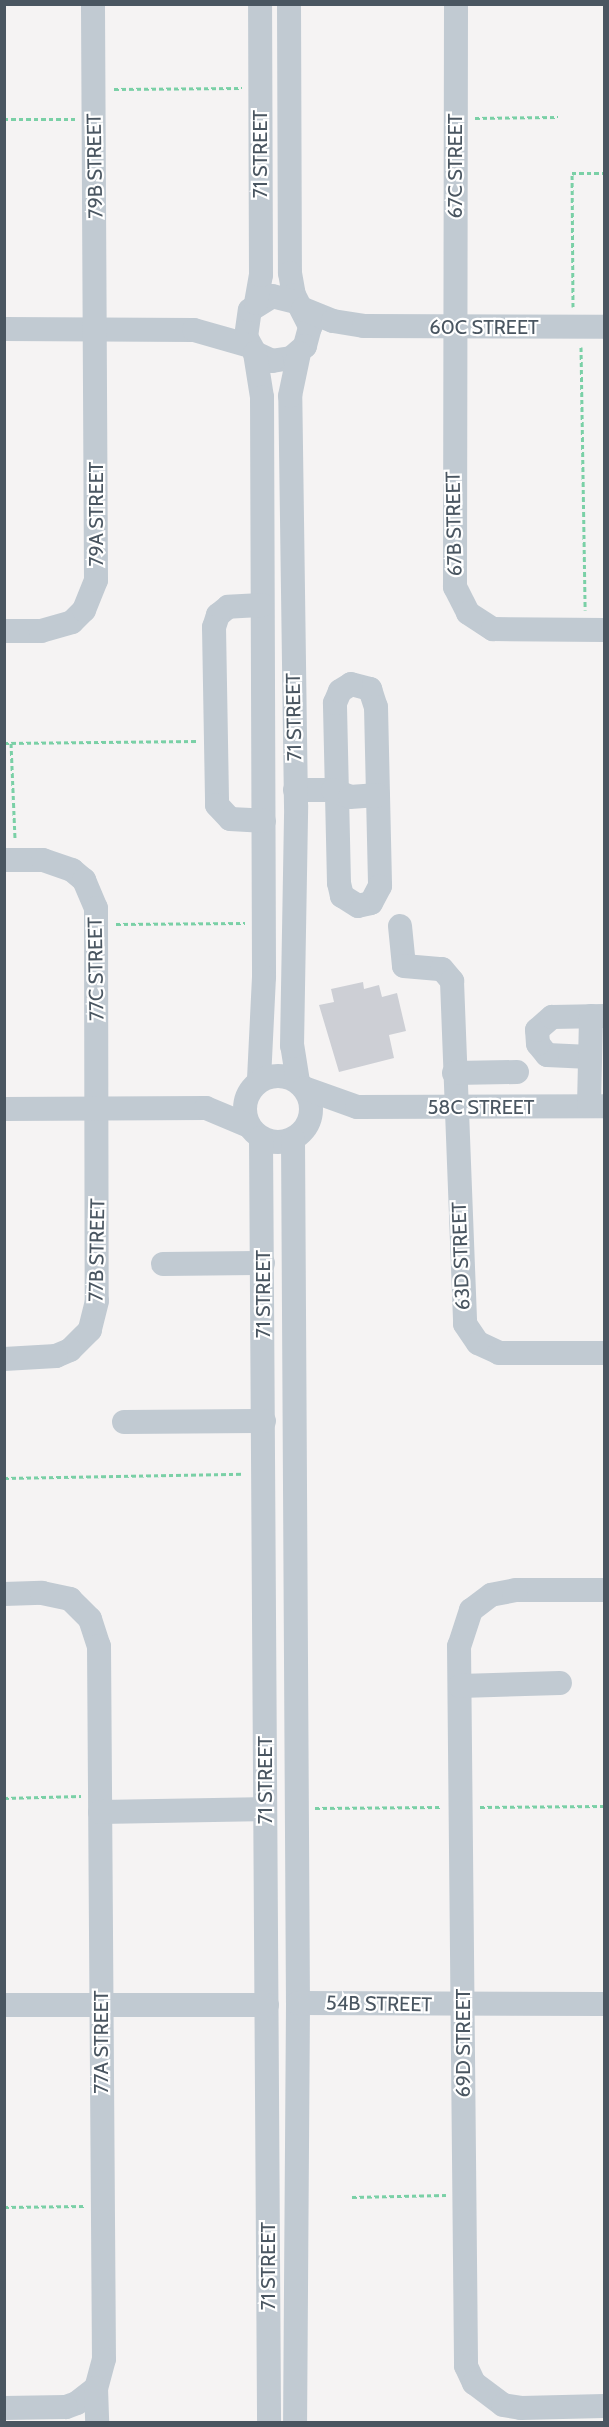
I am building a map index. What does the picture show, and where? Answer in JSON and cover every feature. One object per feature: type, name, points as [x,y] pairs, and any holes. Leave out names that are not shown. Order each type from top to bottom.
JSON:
[{"type":"street","name":"79B STREET","points":[[93,4],[97,328]]},
{"type":"street","name":"71 STREET","points":[[253,306],[261,274],[260,4]]},
{"type":"street","name":"71 STREET","points":[[289,4],[290,273],[300,305]]},
{"type":"street","name":"67C STREET","points":[[454,327],[456,4]]},
{"type":"street","points":[[4,329],[194,330],[253,349],[273,361],[302,349],[310,327],[300,305],[280,296],[194,330]]},
{"type":"street","name":"60C STREET","points":[[300,305],[333,321],[364,326],[604,327]]},
{"type":"street","points":[[253,306],[244,328],[253,349]]},
{"type":"street","name":"60C STREET","points":[[302,349],[364,326]]},
{"type":"street","name":"67B STREET","points":[[454,327],[453,572],[460,600],[479,622],[493,629],[595,630]]},
{"type":"street","name":"79A STREET","points":[[4,631],[57,629],[84,610],[92,596],[96,580],[97,328]]},
{"type":"street","name":"71 STREET","points":[[253,349],[262,386],[264,821],[264,1025],[256,1084]]},
{"type":"street","name":"71 STREET","points":[[301,1085],[292,1028],[296,798],[290,396],[302,349]]},
{"type":"street","points":[[262,605],[228,607],[215,621],[215,741],[219,811],[230,819],[264,821]]},
{"type":"street","points":[[358,684],[370,689],[376,700],[380,886],[376,898],[365,905],[352,904],[339,890],[342,797],[335,703],[340,691],[358,684]]},
{"type":"street","points":[[296,798],[378,795]]},
{"type":"street","name":"77C STREET","points":[[10,860],[43,860],[72,870],[91,894],[96,924],[97,1109]]},
{"type":"street","name":"63D STREET","points":[[400,926],[404,966],[441,969],[451,977],[462,1312],[470,1334],[487,1349],[499,1353],[604,1353]]},
{"type":"street","points":[[590,1057],[547,1055],[536,1037],[540,1024],[552,1017],[598,1016],[590,1057],[597,1106]]},
{"type":"street","points":[[454,1073],[517,1072]]},
{"type":"street","points":[[4,1109],[206,1108],[256,1084],[283,1076],[301,1085],[311,1103],[299,1133],[277,1143],[206,1108]]},
{"type":"street","points":[[255,1132],[245,1102],[256,1084]]},
{"type":"street","name":"58C STREET","points":[[301,1085],[357,1107],[597,1106]]},
{"type":"street","name":"58C STREET","points":[[299,1133],[357,1107]]},
{"type":"street","name":"77B STREET","points":[[4,1359],[56,1356],[70,1350],[90,1330],[96,1316],[97,1109]]},
{"type":"street","name":"71 STREET","points":[[255,1132],[263,1263],[269,2422]]},
{"type":"street","name":"71 STREET","points":[[295,2422],[299,1133]]},
{"type":"street","points":[[163,1264],[263,1263]]},
{"type":"street","points":[[124,1422],[264,1421]]},
{"type":"street","name":"69D STREET","points":[[604,1590],[516,1590],[491,1595],[468,1616],[459,1646],[466,2366],[474,2383],[487,2396],[521,2408],[604,2406]]},
{"type":"street","name":"77A STREET","points":[[4,1594],[42,1593],[70,1599],[90,1619],[99,1646],[104,2359],[96,2388],[97,2422]]},
{"type":"street","points":[[460,1686],[560,1683]]},
{"type":"street","points":[[100,1804],[265,1809]]},
{"type":"street","name":"54B STREET","points":[[298,2003],[604,2004]]},
{"type":"street","points":[[4,2004],[267,2005]]},
{"type":"street","points":[[4,2408],[54,2407],[77,2403],[96,2388]]},
{"type":"path","points":[[94,89],[260,88]]},
{"type":"path","points":[[455,118],[558,117]]},
{"type":"path","points":[[4,119],[94,119]]},
{"type":"path","points":[[595,630],[577,327],[572,173],[604,173]]},
{"type":"path","points":[[4,743],[215,741]]},
{"type":"path","points":[[10,860],[11,743]]},
{"type":"path","points":[[96,924],[264,923]]},
{"type":"path","points":[[4,1478],[264,1474]]},
{"type":"path","points":[[4,1798],[100,1804]]},
{"type":"path","points":[[352,2197],[464,2194]]},
{"type":"path","points":[[4,2207],[103,2205]]},
{"type":"building","points":[[363,982],[364,989],[379,985],[382,997],[397,993],[406,1031],[389,1035],[394,1058],[339,1072],[319,1005],[334,1002],[331,989]]}]
